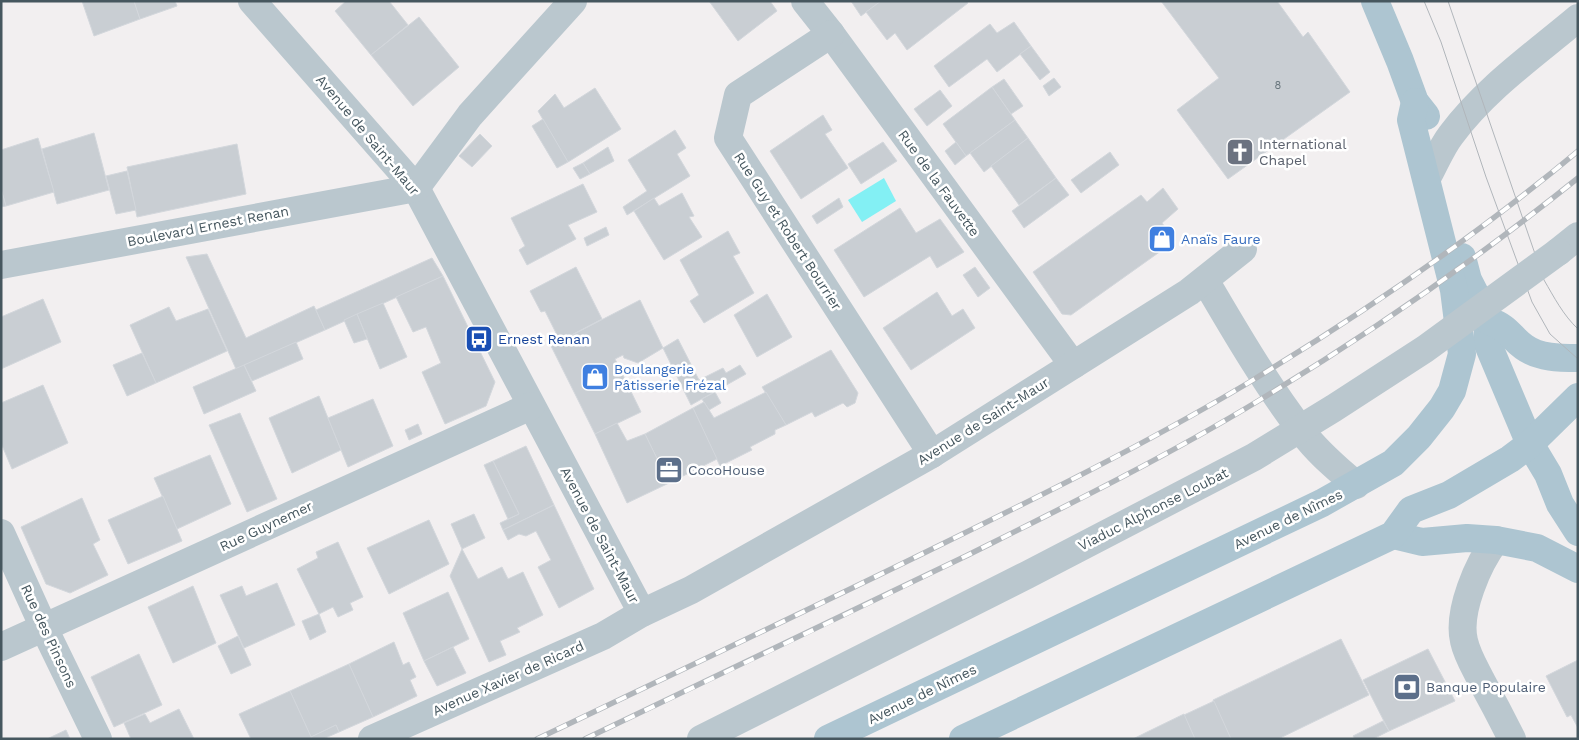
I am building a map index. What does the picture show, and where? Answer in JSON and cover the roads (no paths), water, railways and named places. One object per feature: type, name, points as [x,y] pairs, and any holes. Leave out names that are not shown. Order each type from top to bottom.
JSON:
[{"type":"main road","name":"Avenue de Nîmes","points":[[828,739],[1356,485],[1393,463],[1419,437],[1436,415],[1452,391],[1462,354],[1454,290],[1432,169],[1411,120],[1415,102],[1400,60],[1375,1]]},
{"type":"main road","points":[[1432,169],[1468,280],[1489,321],[1487,342],[1530,444],[1548,474],[1560,504],[1578,532]]},
{"type":"main road","points":[[1489,321],[1502,326],[1525,348],[1554,358],[1578,358]]},
{"type":"main road","points":[[963,739],[1393,535],[1411,510],[1449,494],[1505,462],[1530,444],[1578,396]]},
{"type":"main road","points":[[1393,535],[1422,542],[1467,538],[1496,540],[1537,548],[1578,569]]},
{"type":"street","name":"Avenue de Saint-Maur","points":[[252,1],[416,188],[642,613],[691,590],[932,454],[1189,292],[1243,250]]},
{"type":"street","points":[[416,188],[470,115],[572,1]]},
{"type":"street","name":"Rue de la Fauvette","points":[[805,1],[1073,365]]},
{"type":"street","points":[[1432,169],[1451,135],[1483,98],[1528,58],[1578,18]]},
{"type":"street","name":"Rue Guy et Robert Bourrier","points":[[831,34],[738,95],[728,138],[932,454]]},
{"type":"street","name":"Boulevard Ernest Renan","points":[[1,265],[416,188]]},
{"type":"street","name":"Viaduc Alphonse Loubat","points":[[701,739],[991,593],[1254,457],[1425,349],[1578,236]]},
{"type":"street","points":[[1205,280],[1241,343],[1305,435],[1320,452],[1356,485]]},
{"type":"street","name":"Rue Guynemer","points":[[1,647],[531,406]]},
{"type":"street","name":"Rue des Pinsons","points":[[1,533],[44,628],[98,739]]},
{"type":"street","points":[[1496,540],[1487,552],[1463,614],[1464,640],[1473,664],[1512,739]]},
{"type":"street","name":"Avenue Xavier de Ricard","points":[[372,739],[603,636],[642,613]]},
{"type":"water","points":[[884,178],[896,201],[862,222],[848,200]]},
{"type":"tram line","points":[[1424,1],[1441,42],[1486,177],[1532,302],[1550,334],[1578,359]]},
{"type":"tram line","points":[[1448,1],[1544,280],[1563,312],[1578,329]]},
{"type":"railway","points":[[537,739],[1009,511],[1209,406],[1291,357],[1417,273],[1499,214],[1578,151]]},
{"type":"railway","points":[[585,739],[968,555],[1114,481],[1223,422],[1381,323],[1501,238],[1578,178]]},
{"type":"place","name":"International Chapel","points":[[1240,152]]},
{"type":"place","name":"Anaïs Faure","points":[[1162,239]]},
{"type":"place","name":"Ernest Renan","points":[[479,339]]},
{"type":"place","name":"Boulangerie Pâtisserie Frézal","points":[[595,377]]},
{"type":"place","name":"CocoHouse","points":[[669,470]]},
{"type":"place","name":"Banque Populaire","points":[[1407,687]]}]
